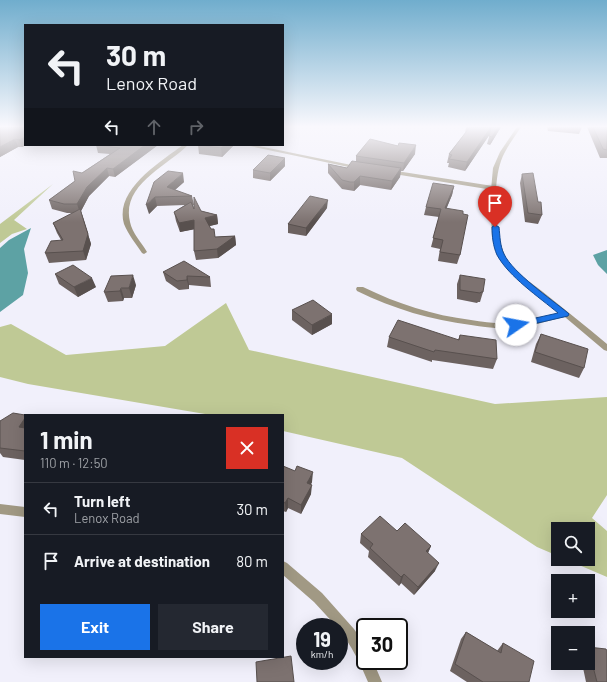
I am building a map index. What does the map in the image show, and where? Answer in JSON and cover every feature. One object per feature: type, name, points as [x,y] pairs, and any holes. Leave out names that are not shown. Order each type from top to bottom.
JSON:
[{"type":"street","points":[[144,252],[127,223],[126,202],[133,188],[169,159]]},
{"type":"street","points":[[311,159],[368,169]]},
{"type":"street","points":[[500,159],[495,173],[494,188],[496,242],[500,254],[510,268],[607,348]]},
{"type":"street","points":[[383,171],[494,188]]},
{"type":"street","points":[[360,289],[387,302],[422,315],[460,322],[494,326],[516,325],[565,314]]},
{"type":"street","points":[[0,509],[24,512]]},
{"type":"street","points":[[284,568],[316,595],[356,643]]},
{"type":"street","points":[[370,670],[375,682]]},
{"type":"green space","points":[[53,184],[14,220],[27,229],[12,234],[0,243],[0,224]]},
{"type":"green space","points":[[226,303],[249,350],[495,404],[607,397],[607,495],[592,518],[607,531],[607,577],[581,566],[595,566],[595,522],[551,522],[551,553],[537,547],[402,458],[284,431],[284,414],[205,414],[28,384],[0,377],[0,327],[11,324],[66,355],[165,346]]},
{"type":"water","points":[[31,228],[24,249],[28,273],[23,295],[0,312],[0,248],[9,240]]},
{"type":"water","points":[[607,250],[607,274],[598,265],[593,255]]},
{"type":"building","points":[[104,159],[127,159],[113,169],[107,168],[87,187],[77,204],[64,204],[49,200],[75,181],[73,171],[82,173]]},
{"type":"building","points":[[264,159],[284,159],[270,173],[253,170]]},
{"type":"building","points":[[375,159],[407,159],[404,163]]},
{"type":"building","points":[[449,159],[469,159],[467,162]]},
{"type":"building","points":[[352,161],[401,168],[392,181],[360,176],[354,182],[350,182],[342,180],[328,164],[347,168]]},
{"type":"building","points":[[168,171],[183,173],[167,187],[192,196],[155,197],[146,205],[154,182]]},
{"type":"building","points":[[533,173],[538,202],[541,202],[542,215],[528,213],[522,174]]},
{"type":"building","points":[[433,183],[454,186],[445,208],[463,211],[463,214],[468,215],[460,255],[440,252],[443,240],[433,238],[441,209],[426,207]]},
{"type":"building","points":[[310,196],[328,200],[306,228],[288,224]]},
{"type":"building","points":[[194,197],[201,211],[217,215],[205,218],[211,229],[214,229],[215,237],[235,236],[217,249],[194,251],[194,220],[179,223],[174,212],[191,202],[194,209]]},
{"type":"building","points":[[80,209],[88,234],[83,251],[45,253],[51,241],[63,240],[53,223]]},
{"type":"building","points":[[184,261],[210,277],[187,276],[187,280],[177,281],[163,272]]},
{"type":"building","points":[[73,265],[92,278],[74,287],[55,274]]},
{"type":"building","points":[[133,275],[129,288],[121,288],[120,291],[104,292],[111,276]]},
{"type":"building","points":[[460,275],[485,279],[483,292],[480,293],[460,290]]},
{"type":"building","points":[[313,300],[332,314],[312,325],[292,310]]},
{"type":"building","points":[[398,320],[459,340],[460,335],[496,340],[497,359],[435,350],[434,352],[389,337]]},
{"type":"building","points":[[541,334],[588,349],[584,368],[535,352]]},
{"type":"building","points":[[13,413],[24,415],[24,420],[19,427],[24,428],[24,451],[0,448],[0,421]]},
{"type":"building","points":[[284,466],[295,471],[297,466],[313,472],[307,483],[312,485],[301,505],[288,498],[285,503]]},
{"type":"building","points":[[380,516],[397,531],[405,523],[431,546],[426,551],[439,563],[418,587],[404,574],[401,577],[370,548],[373,544],[361,534]]},
{"type":"building","points":[[466,632],[501,653],[503,643],[534,661],[529,682],[483,682],[455,664]]},
{"type":"building","points":[[595,648],[606,649],[607,651],[607,682],[597,682],[594,670]]},
{"type":"building","points":[[291,656],[294,682],[257,682],[256,662]]},
{"type":"route","points":[[495,227],[496,242],[500,254],[510,268],[565,314],[516,325]]}]
